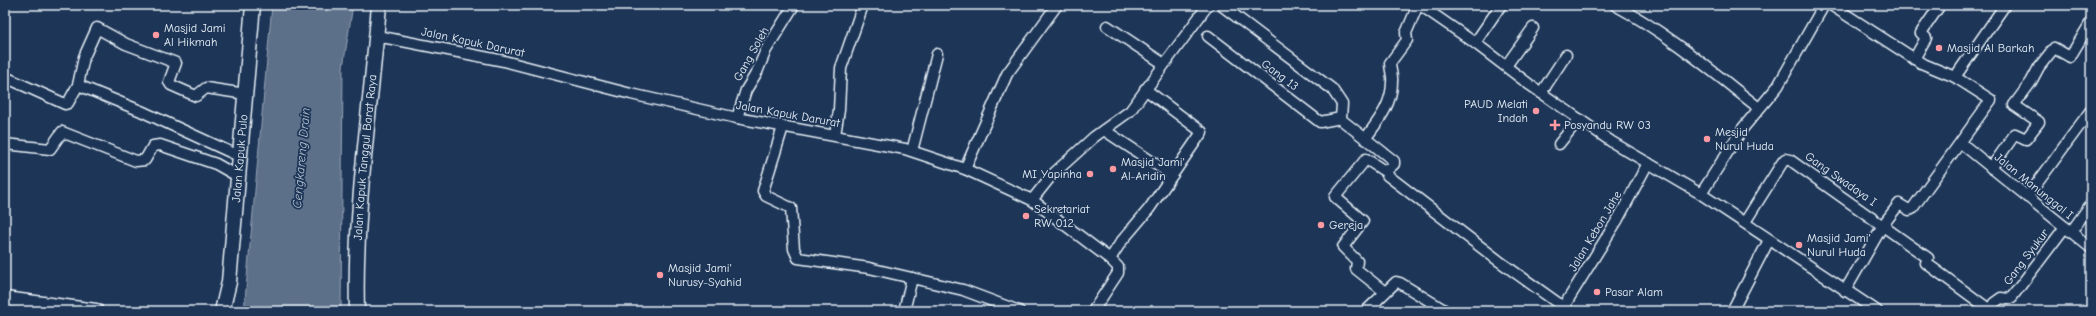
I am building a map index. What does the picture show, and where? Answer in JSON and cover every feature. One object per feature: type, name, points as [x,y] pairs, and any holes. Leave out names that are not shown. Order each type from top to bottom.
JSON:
[{"type":"main road","name":"Jalan Kapuk Pulo","points":[[222,311],[230,282],[253,5]]},
{"type":"main road","name":"Jalan Kapuk Tanggul Barat Raya","points":[[357,311],[356,278],[362,179],[379,5]]},
{"type":"main road","points":[[5,299],[96,311]]},
{"type":"street","name":"Gang Soleh","points":[[737,118],[746,90],[757,72],[766,50],[794,5]]},
{"type":"street","points":[[835,135],[839,110],[841,68],[863,5]]},
{"type":"street","points":[[965,169],[1007,74],[1057,5]]},
{"type":"street","points":[[1032,200],[1052,175],[1094,137],[1130,110],[1208,5]]},
{"type":"street","points":[[1221,5],[1332,89],[1342,104],[1341,118],[1394,161],[1386,172]]},
{"type":"street","points":[[1365,139],[1385,112],[1390,98],[1393,81],[1390,63],[1407,40],[1406,33],[1419,5],[1475,43],[1541,93],[1579,119],[1745,222],[1769,240],[1874,310]]},
{"type":"street","points":[[1475,43],[1502,5]]},
{"type":"street","points":[[1615,5],[1636,16],[1691,55],[1759,108]]},
{"type":"street","points":[[1701,194],[1743,128],[1778,86],[1801,48],[1824,5]]},
{"type":"street","points":[[1831,5],[1914,59],[1954,77],[1991,100],[1912,209],[1909,210],[1900,204],[1883,225],[1845,291]]},
{"type":"street","points":[[1914,59],[1926,38],[1921,33],[1940,5]]},
{"type":"street","points":[[1954,77],[2005,5]]},
{"type":"street","points":[[1991,168],[2015,134],[2026,140],[2039,122],[2014,105],[2031,82],[2039,67],[2055,48],[2070,57],[2091,22]]},
{"type":"street","points":[[1107,26],[1164,64]]},
{"type":"street","points":[[5,76],[65,104],[78,85],[84,57],[98,28],[126,44],[176,63],[169,82],[178,88],[196,96],[206,88],[246,94]]},
{"type":"street","points":[[1506,66],[1533,28]]},
{"type":"street","name":"Jalan Kapuk Darurat","points":[[377,36],[497,60],[631,94],[737,118],[835,135],[912,151],[965,169],[1032,200],[1110,259]]},
{"type":"street","name":"Gang 13","points":[[1208,36],[1320,122],[1341,118]]},
{"type":"street","points":[[912,151],[937,54]]},
{"type":"street","points":[[1541,93],[1566,55]]},
{"type":"street","points":[[78,85],[141,111],[241,156]]},
{"type":"street","points":[[1094,311],[1118,273],[1118,267],[1110,259],[1121,242],[1149,209],[1202,131],[1145,89]]},
{"type":"street","points":[[2027,197],[2091,110]]},
{"type":"street","points":[[1559,144],[1579,119]]},
{"type":"street","points":[[783,127],[763,187],[763,193],[766,196],[791,208],[794,249],[798,258],[869,268],[963,290],[1019,311]]},
{"type":"street","points":[[1104,130],[1172,175]]},
{"type":"street","points":[[5,144],[50,149],[62,132],[136,162],[145,160],[153,146],[160,145],[216,164],[239,177]]},
{"type":"street","name":"Jalan Manunggal I","points":[[1961,143],[2091,248]]},
{"type":"street","points":[[1385,292],[1356,269],[1357,261],[1342,247],[1363,221],[1335,197],[1366,159],[1386,172],[1564,310]]},
{"type":"street","name":"Gang Swadaya I","points":[[1745,222],[1782,163],[1788,159],[1883,225]]},
{"type":"street","name":"Jalan Kebon Jahe","points":[[1564,310],[1618,219],[1648,163]]},
{"type":"street","points":[[2068,230],[2091,204]]},
{"type":"street","points":[[1883,225],[1928,258],[1926,263],[1991,311]]},
{"type":"street","name":"Gang Syukur","points":[[1991,311],[1994,303],[2002,297],[2008,299],[2012,298],[2068,230]]},
{"type":"street","points":[[1732,311],[1769,240]]},
{"type":"street","points":[[904,311],[912,278]]},
{"type":"street","points":[[1366,311],[1396,282],[1446,311]]},
{"type":"water","name":"Cengkareng Drain","points":[[272,5],[353,5],[343,67],[341,311],[244,311]]},
{"type":"place","name":"Masjid Jami Al Hikmah","points":[[156,35]]},
{"type":"place","name":"Masjid Al Barkah","points":[[1939,48]]},
{"type":"place","name":"PAUD Melati Indah","points":[[1536,111]]},
{"type":"place","name":"Posyandu RW 03","points":[[1555,125]]},
{"type":"place","name":"Mesjid Nurul Huda","points":[[1707,139]]},
{"type":"place","name":"Masjid Jami' Al-Aridin","points":[[1113,169]]},
{"type":"place","name":"MI Yapinha","points":[[1090,174]]},
{"type":"place","name":"Sekretariat RW 012","points":[[1026,216]]},
{"type":"place","name":"Gereja","points":[[1321,225]]},
{"type":"place","name":"Masjid Jami' Nurul Huda","points":[[1799,245]]},
{"type":"place","name":"Masjid Jami' Nurusy-Syahid","points":[[660,275]]},
{"type":"place","name":"Pasar Alam","points":[[1597,292]]}]
